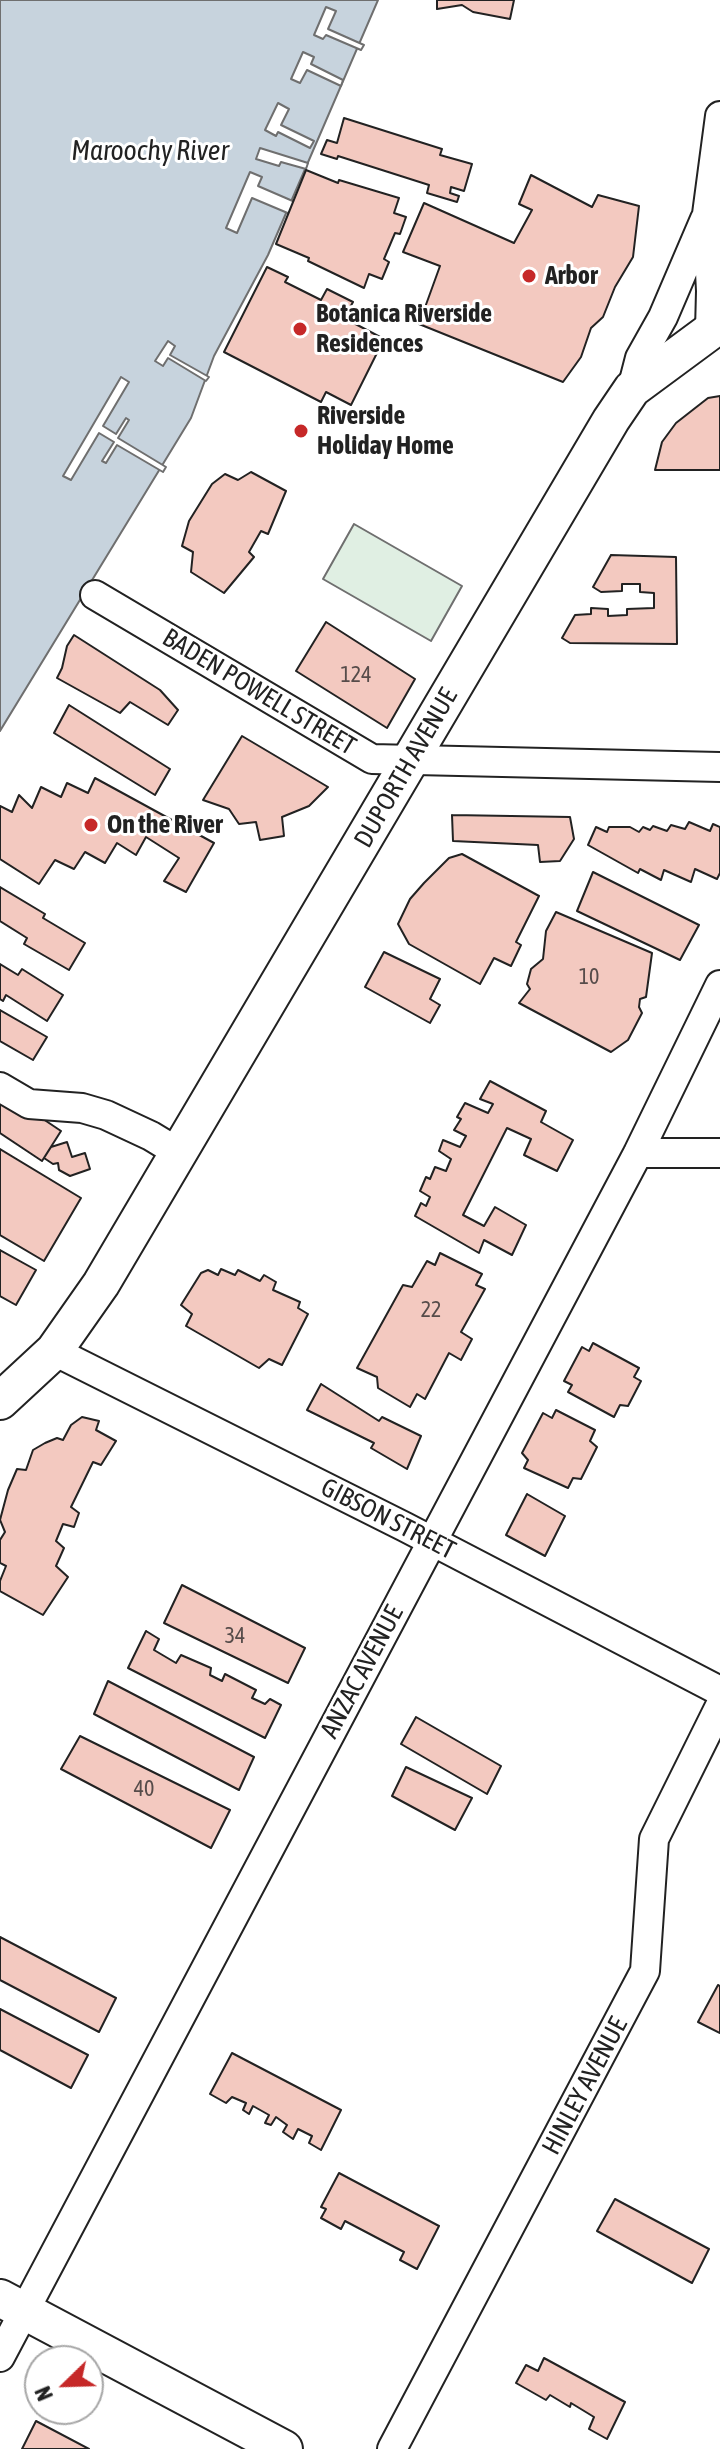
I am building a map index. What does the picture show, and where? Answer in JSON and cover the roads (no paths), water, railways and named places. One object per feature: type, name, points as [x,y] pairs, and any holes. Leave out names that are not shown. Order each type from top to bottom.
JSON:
[{"type":"main road","name":"DUPORTH AVENUE","points":[[0,1401],[54,1351],[101,1284],[611,420],[632,389],[715,327]]},
{"type":"main road","points":[[12,2304],[284,2449]]},
{"type":"street","name":"DUPORTH AVENUE","points":[[715,327],[707,214],[720,116]]},
{"type":"street","points":[[632,389],[640,358],[663,317],[707,214]]},
{"type":"street","name":"BADEN POWELL STREET","points":[[95,595],[372,759],[720,767]]},
{"type":"street","name":"ANZAC AVENUE","points":[[0,2357],[12,2304],[432,1541],[638,1153],[720,985]]},
{"type":"street","points":[[0,1087],[29,1104],[82,1108],[106,1115],[179,1153]]},
{"type":"street","points":[[638,1153],[720,1153]]},
{"type":"street","name":"GIBSON STREET","points":[[54,1351],[432,1541],[720,1691]]},
{"type":"street","name":"HINLEY AVENUE","points":[[392,2449],[645,1971],[654,1839],[720,1706]]},
{"type":"water","name":"Maroochy River","points":[[0,0],[378,0],[268,255],[214,356],[191,418],[0,731]]},
{"type":"place","name":"Arbor","points":[[529,276]]},
{"type":"place","name":"Botanica Riverside Residences","points":[[300,329]]},
{"type":"place","name":"Riverside Holiday Home","points":[[301,431]]},
{"type":"place","name":"On the River","points":[[91,825]]}]
